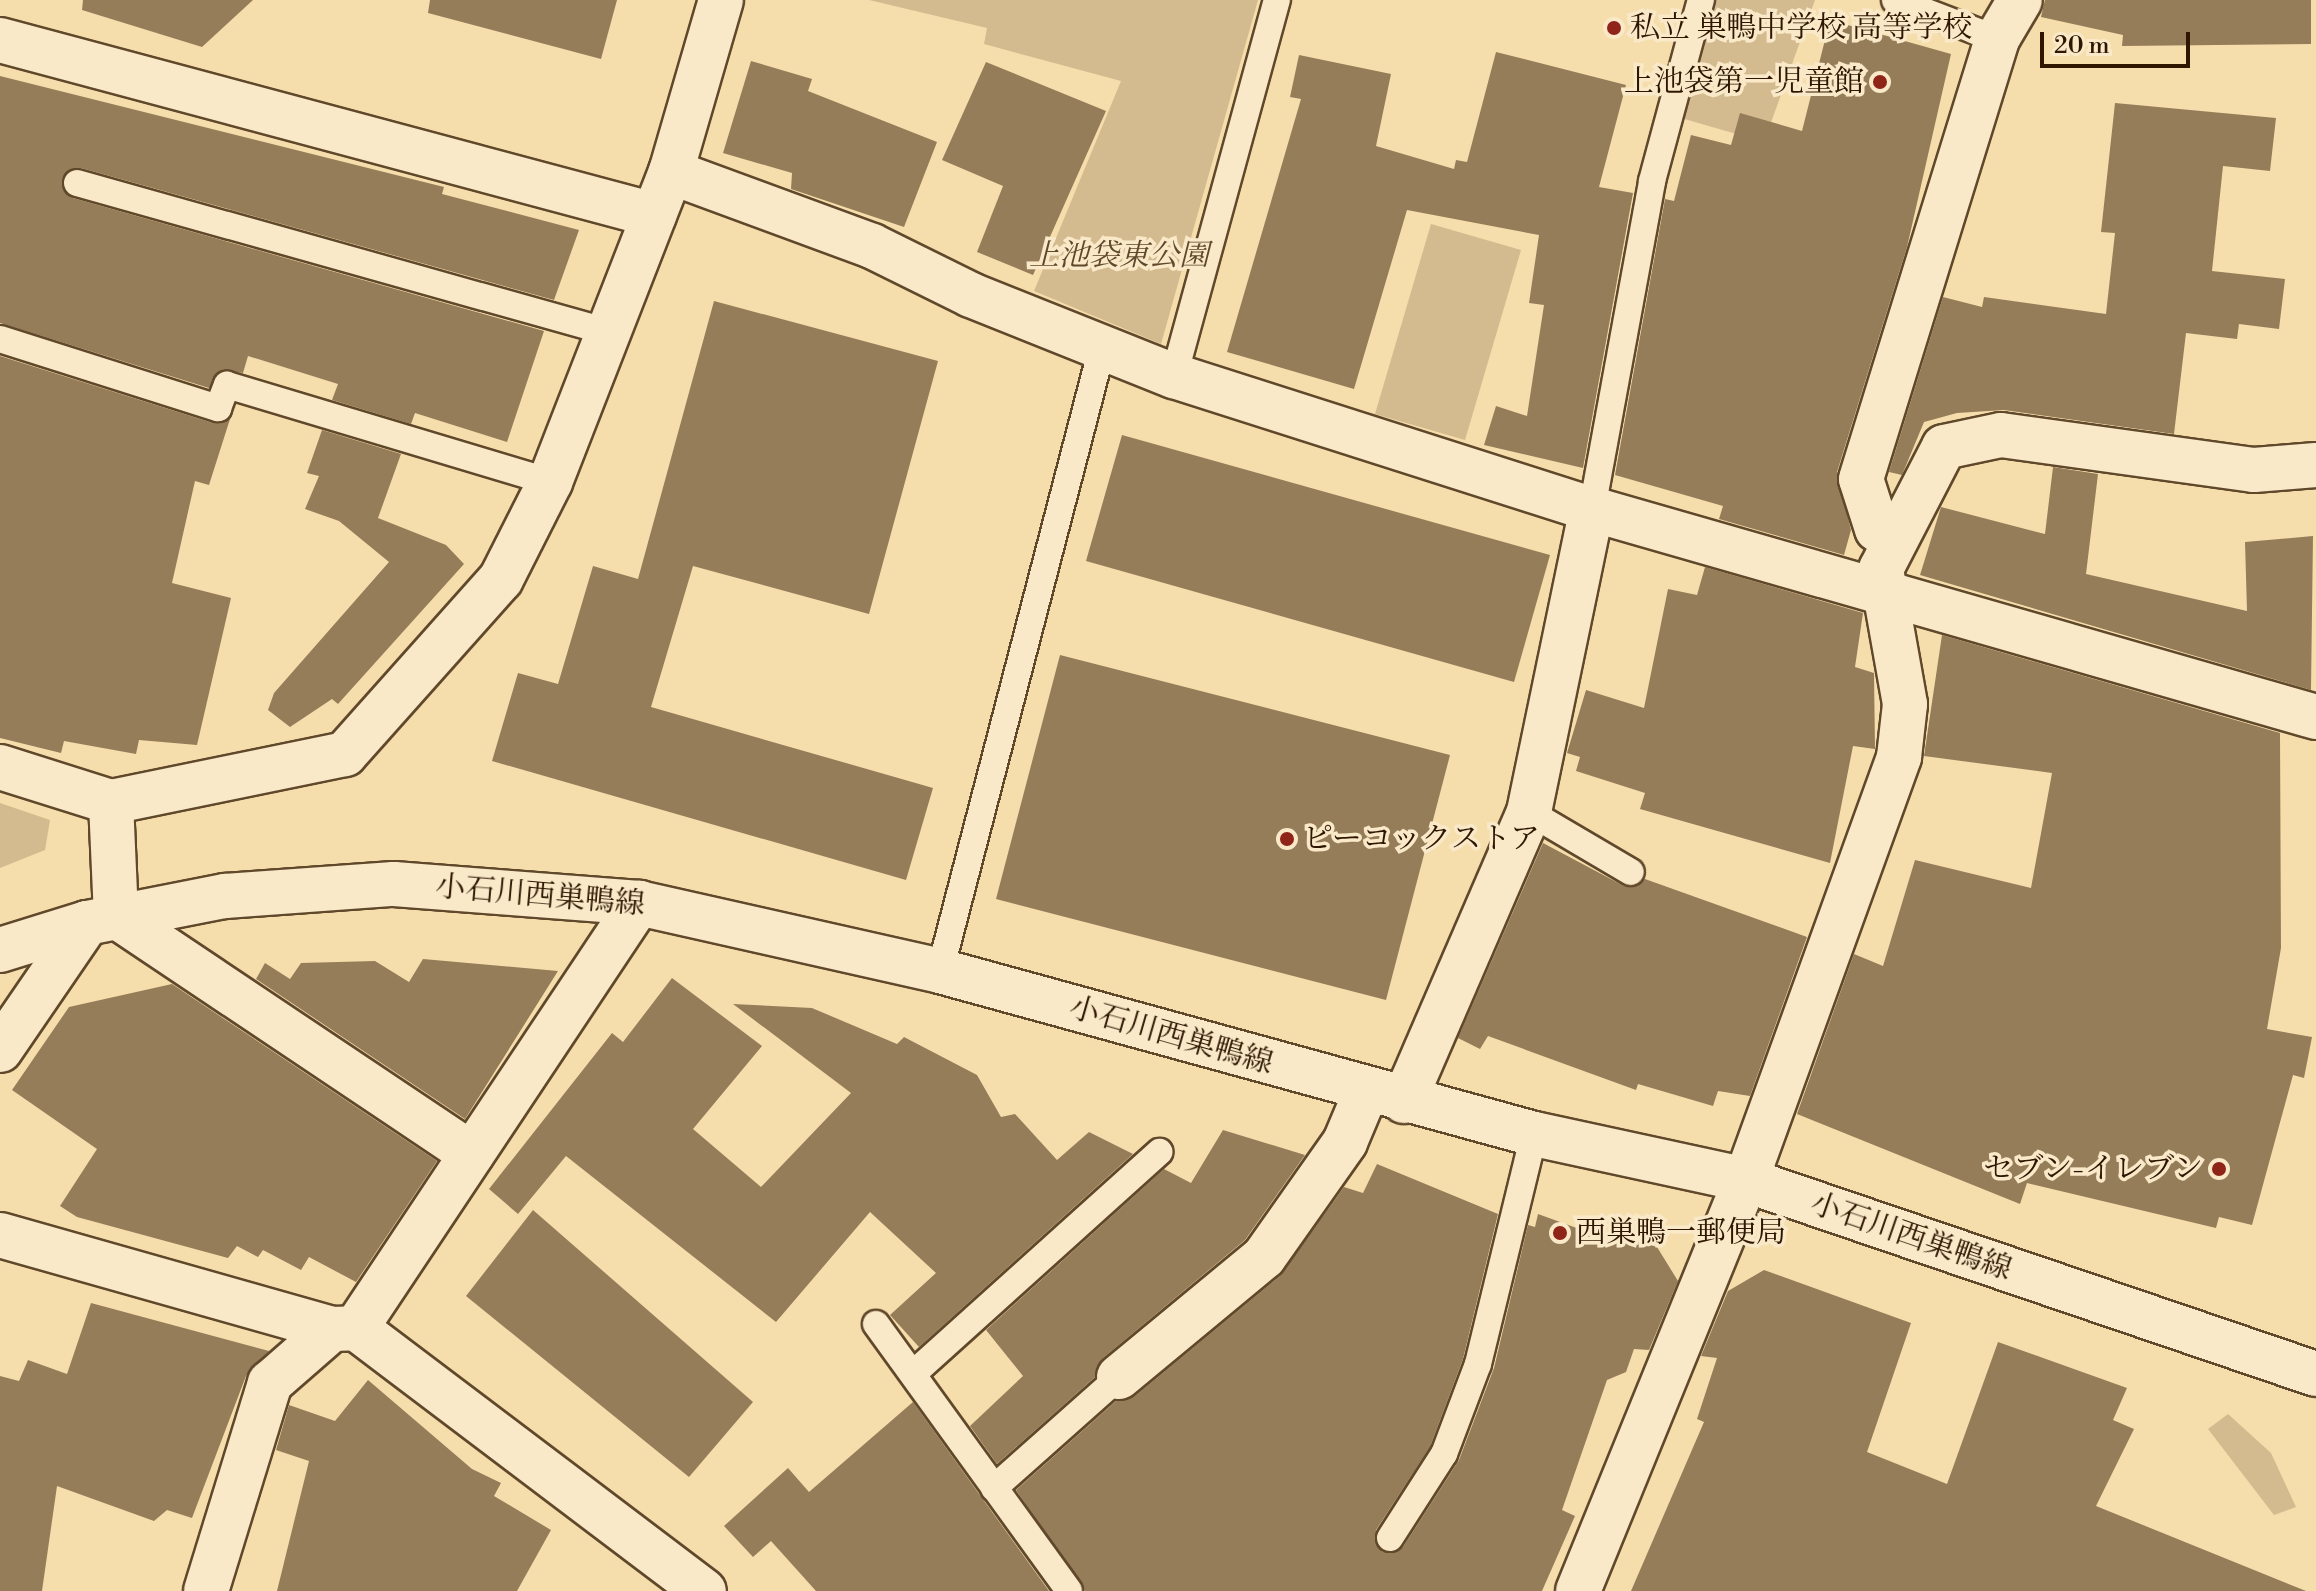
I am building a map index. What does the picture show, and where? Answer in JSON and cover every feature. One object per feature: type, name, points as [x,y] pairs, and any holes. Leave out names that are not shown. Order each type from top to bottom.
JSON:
[{"type":"street","points":[[0,767],[111,802],[345,754],[501,579],[550,482],[671,172],[721,0]]},
{"type":"street","points":[[1894,536],[1877,529],[1861,479],[1997,39],[2020,0]]},
{"type":"street","points":[[0,40],[654,215]]},
{"type":"street","points":[[671,172],[872,246],[1102,348],[1174,376],[1592,509],[2316,717]]},
{"type":"street","points":[[1578,1591],[1746,1180],[1899,757],[1905,704],[1881,569],[1894,536],[1944,447],[2001,435],[2254,470],[2316,465]]},
{"type":"street","points":[[1119,1377],[1264,1257],[1345,1142],[1385,1096],[1529,812],[1592,509]]},
{"type":"street","points":[[0,1050],[102,919],[111,802]]},
{"type":"street","name":"小石川西巣鴨線","points":[[0,950],[102,919],[225,896],[394,884],[639,903],[940,971],[1385,1096],[1534,1134],[1746,1180],[2316,1374]]},
{"type":"street","points":[[206,1591],[270,1383],[344,1329],[472,1154],[639,903]]},
{"type":"street","points":[[102,919],[472,1154]]},
{"type":"street","points":[[0,1235],[344,1329],[704,1591]]},
{"type":"lane","points":[[1174,376],[1277,0]]},
{"type":"lane","points":[[1592,509],[1652,181],[1701,0]]},
{"type":"lane","points":[[1895,0],[1997,39]]},
{"type":"lane","points":[[77,183],[608,332]]},
{"type":"lane","points":[[0,339],[218,408],[227,385],[550,482]]},
{"type":"lane","points":[[940,971],[1102,348]]},
{"type":"lane","points":[[1529,812],[1631,872]]},
{"type":"lane","points":[[1390,1538],[1444,1454],[1478,1364],[1534,1134]]},
{"type":"lane","points":[[915,1372],[1159,1152]]},
{"type":"lane","points":[[876,1324],[915,1372],[1069,1591]]},
{"type":"lane","points":[[994,1488],[1119,1377]]},
{"type":"green space","name":"上池袋東公園","points":[[869,0],[1258,0],[1161,344],[1034,291],[1121,81],[984,44],[987,28]]},
{"type":"green space","points":[[1713,0],[1815,0],[1764,142],[1681,118]]},
{"type":"green space","points":[[1431,224],[1521,250],[1465,440],[1375,414]]},
{"type":"green space","points":[[0,803],[50,820],[45,850],[0,868]]},
{"type":"green space","points":[[2228,1414],[2271,1453],[2296,1507],[2274,1515],[2208,1429]]},
{"type":"building","points":[[83,0],[253,0],[202,47],[82,10]]},
{"type":"building","points":[[430,0],[617,0],[601,59],[428,13]]},
{"type":"building","points":[[2045,0],[2311,0],[2311,44],[2122,46],[2123,35],[2041,17]]},
{"type":"building","points":[[1830,20],[1951,54],[1907,247],[1837,472],[1851,530],[1844,555],[1719,519],[1723,506],[1615,475],[1665,199],[1674,201],[1691,135],[1731,145],[1740,113],[1802,131]]},
{"type":"building","points":[[1496,52],[1626,85],[1599,187],[1633,193],[1583,468],[1484,445],[1496,406],[1527,416],[1544,305],[1529,303],[1539,235],[1407,210],[1354,389],[1227,352],[1301,99],[1290,97],[1299,55],[1391,74],[1376,146],[1454,169],[1456,160],[1467,162]]},
{"type":"building","points":[[751,61],[812,79],[808,91],[937,142],[904,227],[791,189],[792,173],[723,153]]},
{"type":"building","points":[[986,62],[1106,111],[1033,275],[977,252],[1003,186],[942,160]]},
{"type":"building","points":[[0,76],[444,187],[442,194],[579,230],[554,300],[81,168],[62,178],[73,198],[544,331],[507,442],[415,413],[411,424],[332,400],[338,384],[248,356],[243,373],[223,370],[209,388],[0,323]]},
{"type":"building","points":[[2115,103],[2276,118],[2270,171],[2223,166],[2212,271],[2285,279],[2279,329],[2239,324],[2237,339],[2186,333],[2174,434],[2004,410],[1957,413],[1924,422],[1902,475],[1889,472],[1943,297],[1982,307],[1984,297],[2106,314],[2115,233],[2101,232]]},
{"type":"building","points":[[714,301],[938,361],[869,614],[693,566],[651,707],[933,788],[906,880],[492,761],[518,673],[558,684],[593,566],[638,579]]},
{"type":"building","points":[[0,356],[213,423],[230,419],[209,485],[195,481],[172,583],[231,598],[197,745],[139,740],[136,754],[64,741],[61,753],[0,738]]},
{"type":"building","points":[[322,430],[401,454],[378,518],[446,545],[464,564],[338,704],[332,699],[290,727],[268,710],[274,693],[389,562],[339,521],[305,509],[319,476],[307,473]]},
{"type":"building","points":[[1122,435],[1550,555],[1514,682],[1086,561]]},
{"type":"building","points":[[2053,467],[2098,474],[2086,574],[2247,611],[2245,542],[2313,536],[2311,690],[1920,575],[1941,507],[2045,534]]},
{"type":"building","points":[[1705,567],[1863,613],[1855,667],[1874,673],[1875,749],[1853,746],[1830,863],[1640,809],[1645,793],[1576,771],[1580,757],[1567,753],[1586,690],[1644,708],[1668,589],[1697,595]]},
{"type":"building","points":[[1942,635],[2280,733],[2281,948],[2267,1029],[2312,1037],[2304,1078],[2293,1075],[2252,1225],[2219,1217],[2216,1228],[2027,1183],[2020,1204],[1797,1114],[1854,954],[1883,966],[1915,860],[2031,888],[2052,773],[1924,756]]},
{"type":"building","points":[[1060,655],[1450,755],[1386,1000],[996,899]]},
{"type":"building","points":[[1543,843],[1624,886],[1645,879],[1807,937],[1750,1096],[1718,1091],[1713,1106],[1638,1084],[1636,1090],[1488,1036],[1480,1049],[1458,1038]]},
{"type":"building","points":[[423,959],[558,971],[465,1119],[256,979],[265,963],[290,979],[301,963],[375,961],[409,982]]},
{"type":"building","points":[[672,978],[762,1046],[693,1129],[761,1187],[851,1093],[733,1004],[812,1008],[897,1044],[904,1037],[977,1075],[1001,1117],[1015,1114],[1057,1160],[1089,1132],[1133,1154],[919,1347],[890,1315],[936,1273],[870,1212],[776,1322],[566,1156],[518,1214],[489,1189],[612,1033],[623,1042]]},
{"type":"building","points":[[172,984],[437,1161],[356,1282],[309,1257],[301,1270],[263,1250],[258,1257],[237,1246],[228,1258],[77,1217],[60,1206],[97,1149],[12,1090],[69,1007]]},
{"type":"building","points":[[1223,1130],[1305,1155],[1245,1240],[1103,1358],[1095,1377],[997,1464],[970,1426],[1023,1376],[986,1330],[1164,1169],[1191,1183]]},
{"type":"building","points":[[1377,1164],[1498,1214],[1463,1359],[1430,1447],[1376,1530],[1382,1552],[1403,1547],[1459,1460],[1494,1368],[1528,1225],[1535,1227],[1538,1214],[1618,1243],[1620,1236],[1657,1247],[1678,1281],[1649,1350],[1634,1349],[1626,1372],[1607,1380],[1562,1510],[1575,1516],[1542,1591],[1085,1591],[1016,1490],[1116,1401],[1135,1396],[1280,1276],[1344,1187],[1363,1193]]},
{"type":"building","points":[[533,1210],[753,1402],[689,1477],[466,1296]]},
{"type":"building","points":[[1764,1270],[1911,1323],[1867,1452],[1947,1484],[1998,1342],[2127,1388],[2113,1420],[2134,1429],[2096,1506],[2306,1591],[1631,1591],[1704,1422],[1697,1419],[1717,1358],[1701,1356],[1728,1291]]},
{"type":"building","points":[[91,1303],[269,1351],[246,1376],[192,1518],[167,1510],[154,1521],[57,1486],[42,1591],[0,1591],[0,1376],[19,1381],[28,1360],[67,1374]]},
{"type":"building","points":[[368,1380],[472,1469],[501,1483],[494,1496],[551,1530],[517,1591],[277,1591],[309,1461],[276,1450],[289,1405],[335,1421]]},
{"type":"building","points":[[913,1402],[1049,1591],[816,1591],[771,1541],[753,1557],[724,1526],[788,1468],[809,1492]]},
{"type":"place","name":"私立 巣鴨中学校 高等学校","points":[[1614,28]]},
{"type":"place","name":"上池袋第一児童館","points":[[1880,82]]},
{"type":"place","name":"ピーコックストア","points":[[1287,839]]},
{"type":"place","name":"セブン-イレブン","points":[[2219,1169]]},
{"type":"place","name":"西巣鴨一郵便局","points":[[1560,1233]]}]
